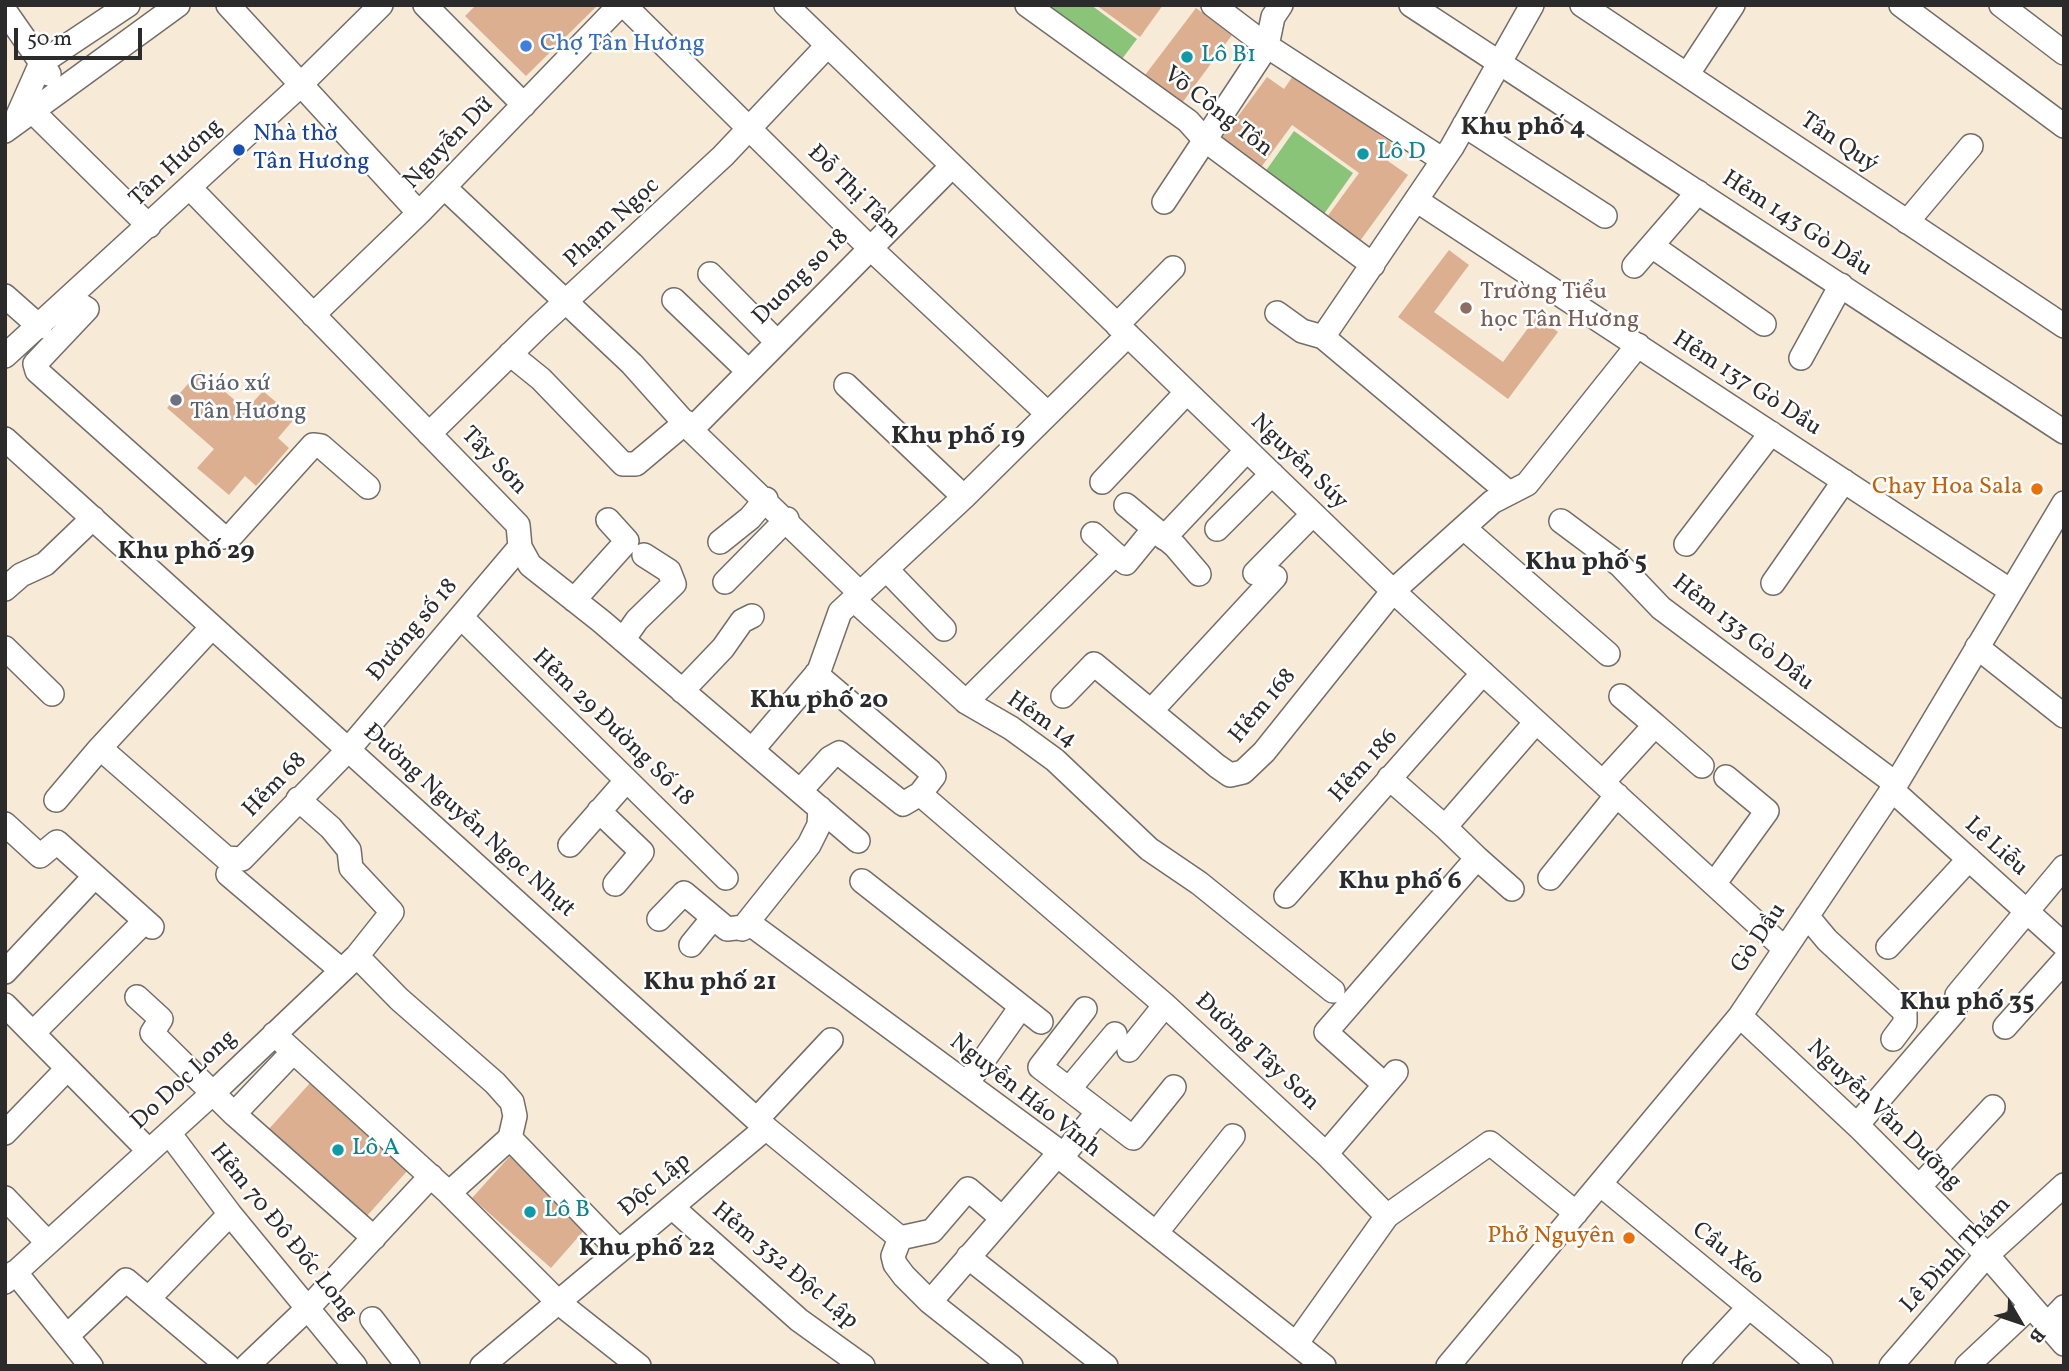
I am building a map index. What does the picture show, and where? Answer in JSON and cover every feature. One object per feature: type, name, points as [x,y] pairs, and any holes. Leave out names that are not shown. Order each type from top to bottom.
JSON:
[{"type":"street","points":[[28,107],[41,63],[128,5]]},
{"type":"street","points":[[9,129],[28,107],[61,91],[178,5]]},
{"type":"street","points":[[228,5],[299,86],[419,213]]},
{"type":"street","name":"Tân Hương","points":[[5,356],[71,299],[190,188],[381,5]]},
{"type":"street","points":[[425,5],[524,105]]},
{"type":"street","name":"Nguyễn Dữ","points":[[313,315],[419,213],[622,5]]},
{"type":"street","name":"Đỗ Thị Tâm","points":[[622,5],[750,126],[869,247],[1048,414]]},
{"type":"street","name":"Nguyễn Súy","points":[[786,5],[1393,591],[1785,949]]},
{"type":"street","name":"Võ Công Tồn","points":[[1027,5],[1188,121],[1205,140],[1373,265]]},
{"type":"street","points":[[1213,5],[1267,46],[1443,160]]},
{"type":"street","points":[[1164,202],[1267,46],[1273,17],[1281,5]]},
{"type":"street","name":"Hẻm 143 Gò Dầu","points":[[1411,5],[2064,432]]},
{"type":"street","points":[[1323,337],[1443,160],[1532,5]]},
{"type":"street","name":"Tân Quý","points":[[1582,5],[2064,326]]},
{"type":"street","points":[[1686,75],[1732,5]]},
{"type":"street","points":[[1901,5],[2064,126]]},
{"type":"street","points":[[2001,5],[2064,52]]},
{"type":"street","points":[[5,11],[61,91]]},
{"type":"street","name":"Phạm Ngọc","points":[[429,434],[510,354],[723,156],[827,46]]},
{"type":"street","points":[[28,107],[149,226]]},
{"type":"street","points":[[1465,125],[1605,216]]},
{"type":"street","points":[[1907,222],[1971,146]]},
{"type":"street","name":"Duong so 18","points":[[510,354],[541,379],[623,464],[636,464],[689,426],[748,372],[952,166]]},
{"type":"street","name":"Hẻm 14","points":[[444,187],[565,304],[632,364],[689,426],[787,519],[857,596],[966,702],[1055,760],[1149,849],[1199,883],[1333,991]]},
{"type":"street","name":"Tây Sơn","points":[[190,188],[518,525],[520,547],[530,565],[623,640],[858,841]]},
{"type":"street","points":[[1634,266],[1698,192]]},
{"type":"street","name":"Hẻm 137 Gò Dầu","points":[[1416,200],[2011,591]]},
{"type":"street","points":[[1652,246],[1764,324]]},
{"type":"street","points":[[752,750],[817,674],[828,653],[840,612],[964,497],[1048,414],[1173,268]]},
{"type":"street","points":[[710,274],[776,341]]},
{"type":"street","points":[[1801,358],[1841,285]]},
{"type":"street","points":[[5,296],[40,327]]},
{"type":"street","points":[[71,299],[86,309],[34,364],[37,371],[223,537],[232,535],[313,445],[321,446],[368,487]]},
{"type":"street","points":[[674,300],[748,372]]},
{"type":"street","points":[[1277,313],[1302,331],[1323,337],[1508,494]]},
{"type":"street","points":[[1393,591],[1492,502],[1527,484],[1637,345]]},
{"type":"street","points":[[846,384],[964,497]]},
{"type":"street","points":[[1102,482],[1186,393]]},
{"type":"street","points":[[1686,544],[1770,433]]},
{"type":"street","name":"Đường Nguyễn Ngọc Nhựt","points":[[5,439],[762,1124],[900,1238]]},
{"type":"street","points":[[1093,534],[1126,563],[1247,450]]},
{"type":"street","points":[[1217,529],[1272,474]]},
{"type":"street","points":[[1773,583],[1844,481]]},
{"type":"street","points":[[720,542],[750,518],[766,499]]},
{"type":"street","points":[[1126,505],[1199,574]]},
{"type":"street","points":[[1152,710],[1313,514]]},
{"type":"street","name":"Gò Dầu","points":[[1448,1366],[1740,1016],[1893,786],[2061,514]]},
{"type":"street","points":[[5,589],[21,575],[45,564],[93,518]]},
{"type":"street","points":[[725,582],[787,519]]},
{"type":"street","points":[[574,600],[627,541],[608,520]]},
{"type":"street","name":"Hẻm 133 Gò Dầu","points":[[1561,521],[1620,565],[1661,608],[1893,786]]},
{"type":"street","points":[[1464,528],[1608,654]]},
{"type":"street","name":"Đường số 18","points":[[348,750],[520,547]]},
{"type":"street","points":[[966,702],[1115,554]]},
{"type":"street","points":[[623,640],[637,620],[674,584],[669,571],[645,555]]},
{"type":"street","points":[[886,569],[944,629]]},
{"type":"street","name":"Hẻm 168","points":[[1063,696],[1094,664],[1217,766],[1230,775],[1243,772],[1264,752],[1393,591]]},
{"type":"street","points":[[682,691],[723,648],[742,621],[752,616]]},
{"type":"street","name":"Hẻm 29 Đường Số 18","points":[[461,617],[726,878]]},
{"type":"street","points":[[57,800],[100,748],[212,627]]},
{"type":"street","points":[[1977,647],[2064,716]]},
{"type":"street","points":[[5,648],[52,694]]},
{"type":"street","name":"Hẻm 186","points":[[1286,896],[1483,673]]},
{"type":"street","points":[[817,674],[934,776],[911,799]]},
{"type":"street","points":[[1621,696],[1702,766]]},
{"type":"street","points":[[1445,827],[1536,722]]},
{"type":"street","points":[[1550,878],[1655,725]]},
{"type":"street","points":[[100,748],[349,963],[399,999],[495,1083],[512,1102],[515,1116],[510,1139],[449,1193]]},
{"type":"street","name":"Hẻm 68","points":[[232,864],[348,750]]},
{"type":"street","name":"Đường Tây Sơn","points":[[800,791],[830,758],[839,753],[911,799],[1165,1005],[1326,1154],[1387,1216]]},
{"type":"street","points":[[1714,884],[1767,811],[1726,777]]},
{"type":"street","points":[[1389,778],[1511,889]]},
{"type":"street","points":[[570,845],[626,780]]},
{"type":"street","name":"Lê Liễu","points":[[1893,786],[2064,946]]},
{"type":"street","name":"Do Doc Long","points":[[10,1277],[214,1092],[349,963],[392,912],[351,868],[349,850],[331,828],[298,799]]},
{"type":"street","points":[[742,929],[809,845],[819,825],[820,808]]},
{"type":"street","points":[[599,811],[642,852],[615,884]]},
{"type":"street","points":[[5,824],[40,856],[57,842],[148,924],[33,1034]]},
{"type":"street","points":[[1326,1154],[1391,1078],[1326,1032],[1477,858]]},
{"type":"street","points":[[1888,947],[1969,859]]},
{"type":"street","points":[[1857,1125],[2064,867]]},
{"type":"street","points":[[5,972],[94,876]]},
{"type":"street","points":[[862,881],[1041,1022]]},
{"type":"street","name":"Nguyễn Háo Vĩnh","points":[[659,919],[684,893],[727,929],[753,926],[943,1067],[968,1082],[1324,1366]]},
{"type":"street","points":[[1807,916],[1826,940],[1905,1012],[1907,1018],[1893,1040]]},
{"type":"street","points":[[691,945],[713,918]]},
{"type":"street","points":[[2005,1027],[2064,961]]},
{"type":"street","points":[[137,997],[161,1018],[152,1033],[234,1114],[374,1238]]},
{"type":"street","points":[[1069,1089],[1165,1005]]},
{"type":"street","points":[[5,1006],[148,1150]]},
{"type":"street","points":[[968,1082],[1021,1007]]},
{"type":"street","points":[[1085,1009],[1040,1067],[1133,1139],[1174,1087]]},
{"type":"street","name":"Nguyễn Văn Dưỡng","points":[[1740,1016],[1857,1125],[1987,1255],[2064,1344]]},
{"type":"street","points":[[274,1034],[431,1176],[558,1302],[639,1366]]},
{"type":"street","name":"Độc Lập","points":[[482,1366],[672,1208],[762,1124],[831,1040]]},
{"type":"street","points":[[234,1114],[293,1052]]},
{"type":"street","points":[[5,1133],[66,1070]]},
{"type":"street","points":[[1919,1187],[1993,1107]]},
{"type":"street","points":[[930,1302],[1098,1112]]},
{"type":"street","name":"Hẻm 70 Đô Đốc Long","points":[[169,1133],[230,1214],[355,1366]]},
{"type":"street","points":[[1156,1233],[1233,1136]]},
{"type":"street","points":[[510,1139],[619,1251]]},
{"type":"street","points":[[1296,1344],[1387,1216],[1490,1143],[1576,1213]]},
{"type":"street","points":[[247,1366],[308,1308],[431,1176]]},
{"type":"street","name":"Cầu Xéo","points":[[1600,1184],[1821,1366]]},
{"type":"street","name":"Lê Đình Thám","points":[[1891,1366],[1987,1255],[2064,1185]]},
{"type":"street","points":[[1002,1218],[968,1189],[932,1231],[900,1238],[893,1255],[895,1264],[930,1302],[1011,1366]]},
{"type":"street","points":[[5,1198],[47,1242]]},
{"type":"street","name":"Hẻm 332 Độc Lập","points":[[672,1208],[799,1320],[863,1366]]},
{"type":"street","points":[[150,1297],[230,1214]]},
{"type":"street","points":[[968,1256],[1106,1366]]},
{"type":"street","points":[[10,1277],[67,1336],[91,1366]]},
{"type":"street","points":[[67,1336],[126,1280],[150,1297],[228,1366]]},
{"type":"street","points":[[1967,1366],[2031,1306]]},
{"type":"street","points":[[1694,1366],[1749,1307]]},
{"type":"street","points":[[2047,1325],[2064,1307]]},
{"type":"street","points":[[372,1319],[408,1366]]},
{"type":"green space","points":[[1041,5],[1091,5],[1137,39],[1119,63]]},
{"type":"green space","points":[[1294,131],[1353,173],[1324,214],[1265,172]]},
{"type":"building","name":"Chợ Tân Hương","points":[[476,5],[598,5],[526,76],[465,16]]},
{"type":"building","points":[[1096,5],[1163,5],[1140,37]]},
{"type":"building","name":"Lô B1","points":[[1196,8],[1232,35],[1179,107],[1142,79]]},
{"type":"building","name":"Lô D","points":[[1295,73],[1398,148],[1388,161],[1408,175],[1360,241],[1327,217],[1359,173],[1292,125],[1259,170],[1219,142],[1267,77],[1284,89]]},
{"type":"building","points":[[1449,250],[1469,265],[1434,312],[1503,362],[1537,316],[1558,332],[1508,399],[1398,317]]},
{"type":"building","points":[[200,370],[246,410],[263,391],[295,418],[278,438],[289,448],[256,486],[245,476],[229,495],[197,468],[214,449],[167,408]]},
{"type":"building","name":"Lô A","points":[[310,1083],[408,1170],[366,1217],[268,1130]]},
{"type":"building","name":"Lô B","points":[[510,1156],[588,1226],[551,1268],[472,1198]]},
{"type":"place","name":"Chợ Tân Hương","points":[[526,46]]},
{"type":"place","name":"Lô B1","points":[[1187,57]]},
{"type":"place","name":"Nhà thờ Tân Hương","points":[[239,150]]},
{"type":"place","name":"Lô D","points":[[1363,154]]},
{"type":"place","name":"Trường Tiểu học Tân Hương","points":[[1466,308]]},
{"type":"place","name":"Giáo xứ Tân Hương","points":[[176,400]]},
{"type":"place","name":"Chay Hoa Sala","points":[[2037,489]]},
{"type":"place","name":"Lô A","points":[[338,1150]]},
{"type":"place","name":"Lô B","points":[[530,1212]]},
{"type":"place","name":"Phở Nguyên","points":[[1629,1238]]},
{"type":"district","name":"Khu phố 4","points":[[1523,129]]},
{"type":"district","name":"Khu phố 19","points":[[958,438]]},
{"type":"district","name":"Khu phố 29","points":[[186,553]]},
{"type":"district","name":"Khu phố 5","points":[[1586,564]]},
{"type":"district","name":"Khu phố 20","points":[[819,702]]},
{"type":"district","name":"Khu phố 6","points":[[1400,883]]},
{"type":"district","name":"Khu phố 21","points":[[710,984]]},
{"type":"district","name":"Khu phố 35","points":[[1967,1004]]},
{"type":"district","name":"Khu phố 22","points":[[647,1250]]}]
